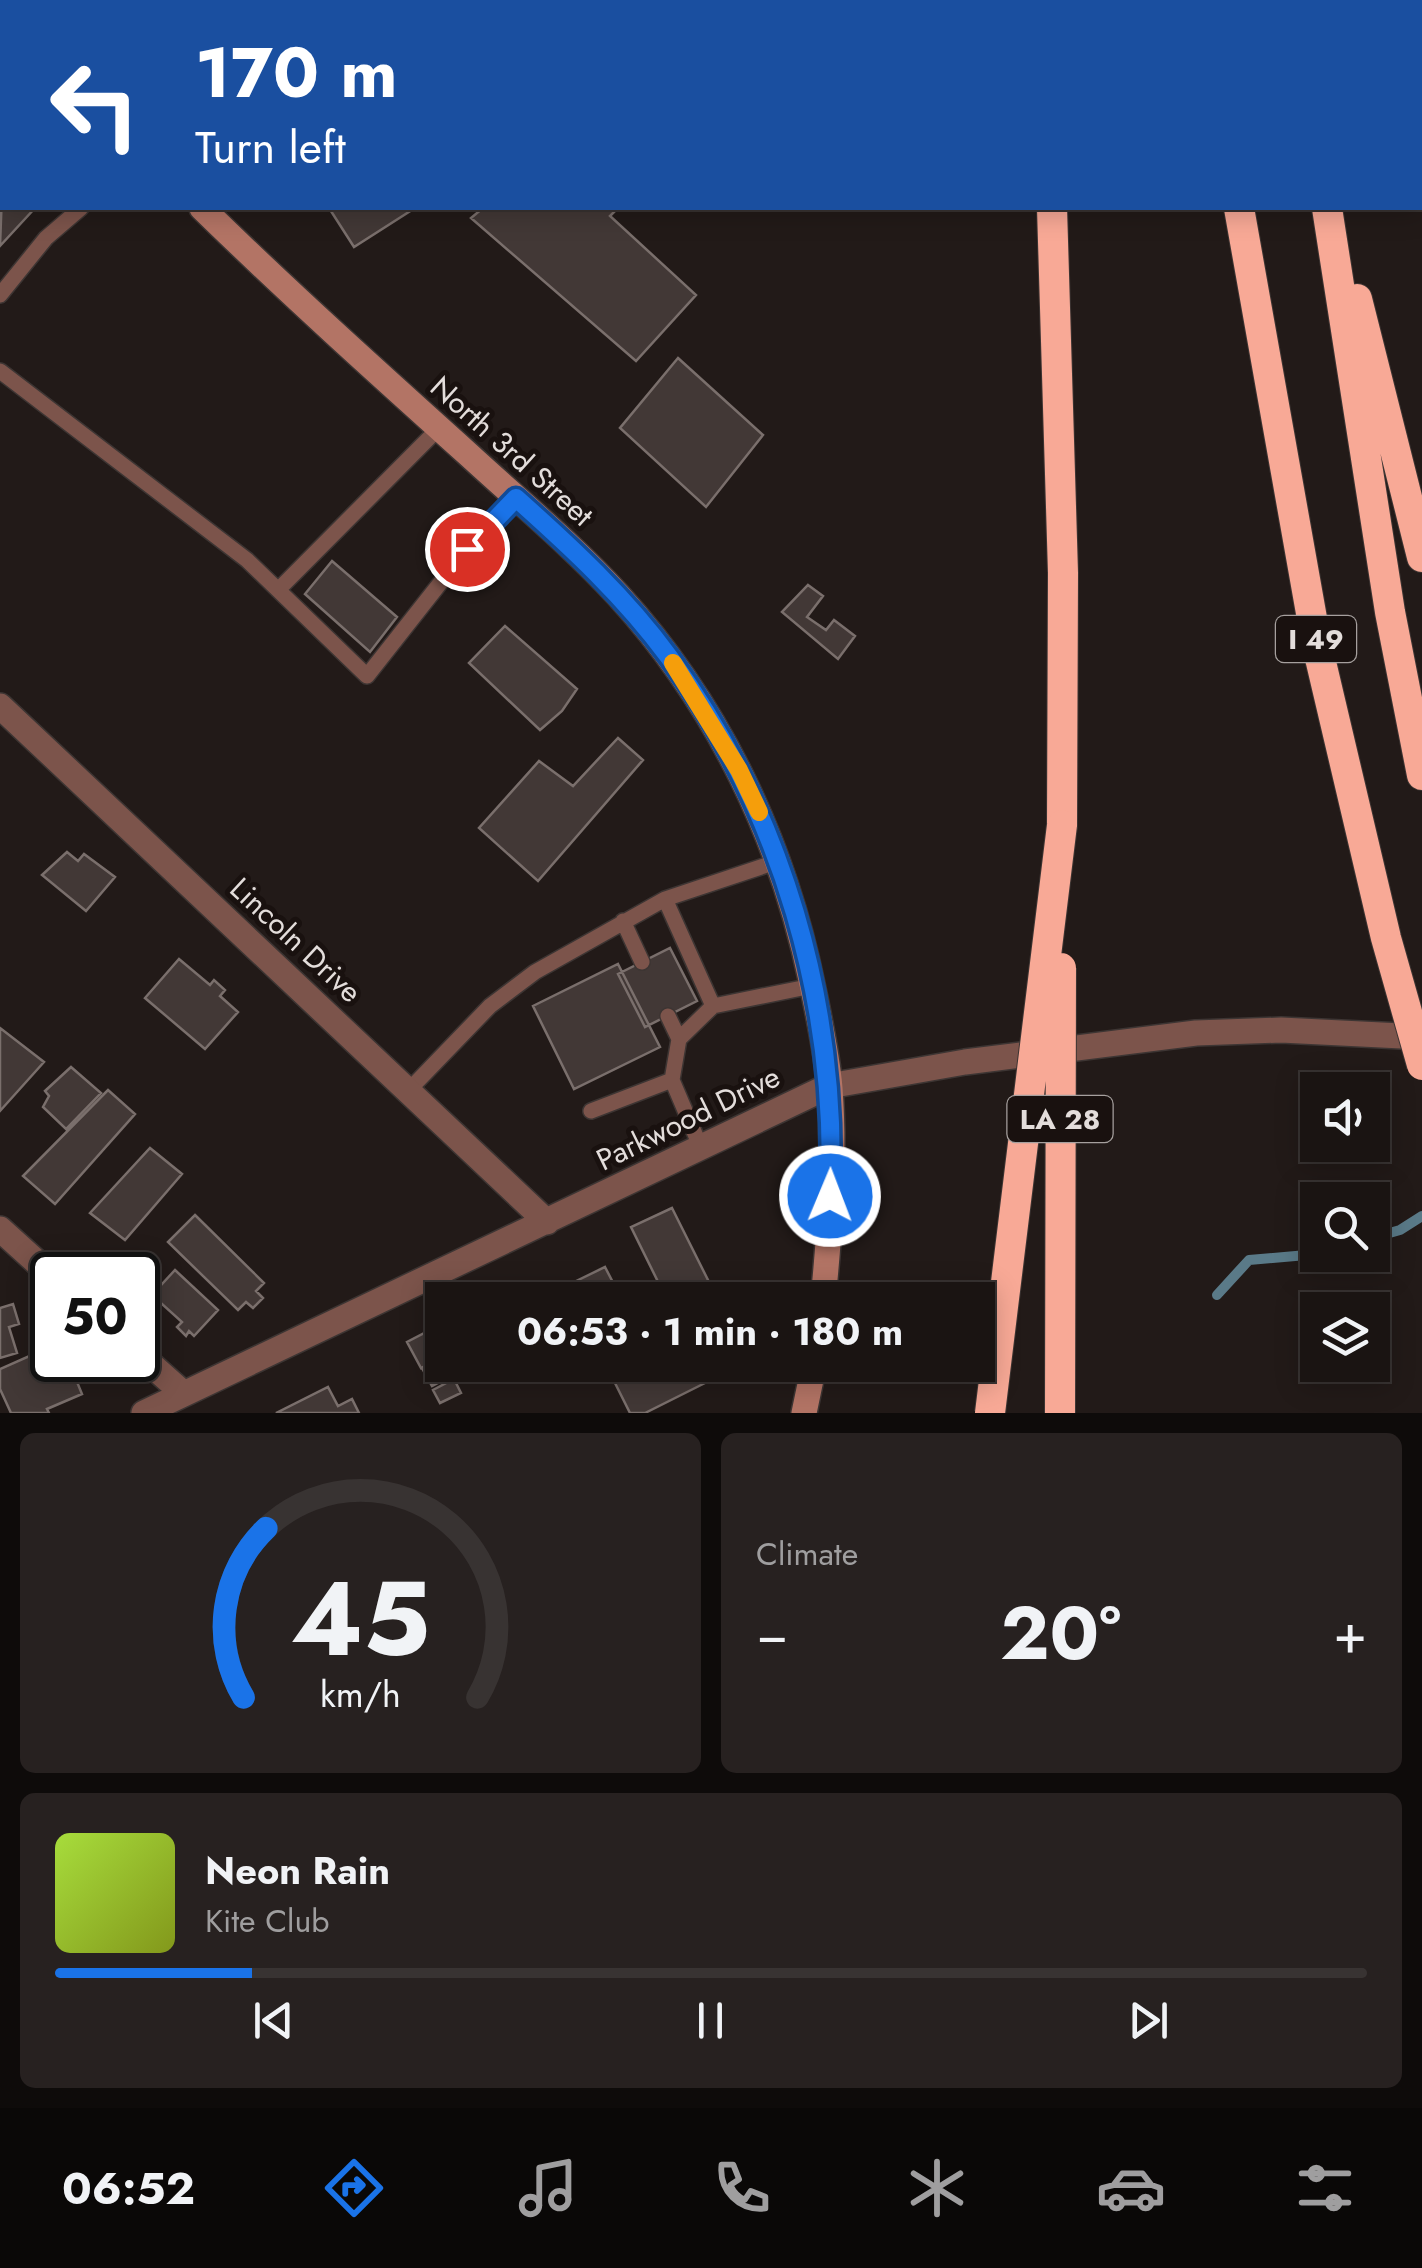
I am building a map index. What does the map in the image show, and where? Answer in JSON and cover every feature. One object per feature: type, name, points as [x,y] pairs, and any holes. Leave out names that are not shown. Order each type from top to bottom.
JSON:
[{"type":"highway","points":[[990,1413],[1062,826],[1063,574],[1052,210]]},
{"type":"highway","name":"I 49","points":[[1239,210],[1316,641],[1386,938],[1422,1065]]},
{"type":"highway","name":"I 49","points":[[1331,210],[1387,594],[1422,775]]},
{"type":"highway","points":[[1332,210],[1422,558]]},
{"type":"highway","name":"LA 28","points":[[1060,1413],[1062,826]]},
{"type":"main road","name":"North 3rd Street","points":[[204,210],[301,305],[582,557],[669,656],[739,770],[778,861],[803,940],[830,1086],[832,1161],[824,1282]]},
{"type":"main road","points":[[804,1413],[810,1382]]},
{"type":"street","name":"Lincoln Drive","points":[[0,706],[546,1222]]},
{"type":"street","name":"Parkwood Drive","points":[[144,1413],[830,1086],[965,1062],[1196,1033],[1282,1030],[1422,1036]]},
{"type":"street","points":[[0,1229],[30,1256]]},
{"type":"street","points":[[160,1373],[184,1394]]},
{"type":"lane","points":[[0,295],[46,238],[79,210]]},
{"type":"lane","points":[[0,371],[247,560],[367,676],[467,549],[516,498]]},
{"type":"lane","points":[[278,590],[439,428]]},
{"type":"lane","points":[[408,1091],[490,1006],[535,972],[666,899],[778,861]]},
{"type":"lane","points":[[666,899],[714,1006]]},
{"type":"lane","points":[[624,921],[642,962]]},
{"type":"lane","points":[[679,1039],[714,1006],[812,986]]},
{"type":"lane","points":[[668,1016],[679,1039],[672,1080],[701,1148]]},
{"type":"lane","points":[[591,1111],[672,1080]]},
{"type":"building","points":[[1,210],[33,210],[0,246]]},
{"type":"building","points":[[330,210],[412,210],[354,247]]},
{"type":"building","points":[[481,210],[616,210],[610,216],[696,295],[636,361],[471,218]]},
{"type":"building","points":[[678,358],[763,435],[706,507],[620,428]]},
{"type":"building","points":[[332,561],[397,617],[370,652],[305,594]]},
{"type":"building","points":[[808,585],[823,596],[807,617],[826,630],[834,620],[855,636],[838,659],[782,612]]},
{"type":"building","points":[[505,626],[577,689],[562,711],[540,730],[469,663]]},
{"type":"building","points":[[618,738],[643,760],[538,881],[479,828],[539,761],[573,786]]},
{"type":"building","points":[[67,852],[78,861],[84,854],[115,877],[86,911],[42,875]]},
{"type":"building","points":[[670,948],[697,1001],[645,1027],[618,974]]},
{"type":"building","points":[[179,959],[210,985],[214,980],[225,990],[220,996],[238,1012],[205,1049],[145,998]]},
{"type":"building","points":[[618,964],[660,1047],[574,1089],[533,1006]]},
{"type":"building","points":[[0,1028],[44,1062],[0,1111]]},
{"type":"building","points":[[71,1067],[101,1093],[66,1129],[43,1107],[49,1096],[45,1091]]},
{"type":"building","points":[[108,1090],[135,1114],[55,1204],[23,1176]]},
{"type":"building","points":[[150,1148],[182,1174],[125,1240],[90,1213]]},
{"type":"building","points":[[672,1208],[709,1282],[658,1282],[631,1227]]},
{"type":"building","points":[[195,1215],[264,1283],[256,1291],[263,1298],[253,1308],[246,1302],[238,1310],[168,1242]]},
{"type":"building","points":[[605,1267],[613,1282],[574,1282]]},
{"type":"building","points":[[175,1270],[218,1310],[194,1336],[189,1331],[186,1336],[177,1327],[182,1322],[160,1302],[160,1286]]},
{"type":"building","points":[[13,1304],[19,1324],[9,1327],[17,1353],[0,1358],[0,1308]]},
{"type":"building","points":[[425,1333],[425,1366],[421,1368],[407,1342]]},
{"type":"building","points":[[30,1356],[30,1382],[77,1382],[82,1394],[47,1409],[49,1413],[11,1413],[0,1389],[0,1369]]},
{"type":"building","points":[[456,1382],[461,1393],[440,1403],[433,1390]]},
{"type":"building","points":[[614,1382],[707,1382],[645,1413],[630,1413]]},
{"type":"building","points":[[328,1387],[338,1406],[352,1399],[359,1413],[276,1413]]},
{"type":"waterway","points":[[1390,1233],[1422,1216]]},
{"type":"waterway","points":[[1217,1295],[1249,1260],[1300,1256]]},
{"type":"slow traffic","points":[[673,663],[739,770],[759,812]]},
{"type":"route","points":[[467,549],[516,498],[582,557],[669,656],[739,770],[767,828],[803,940],[830,1086],[830,1196]]}]
